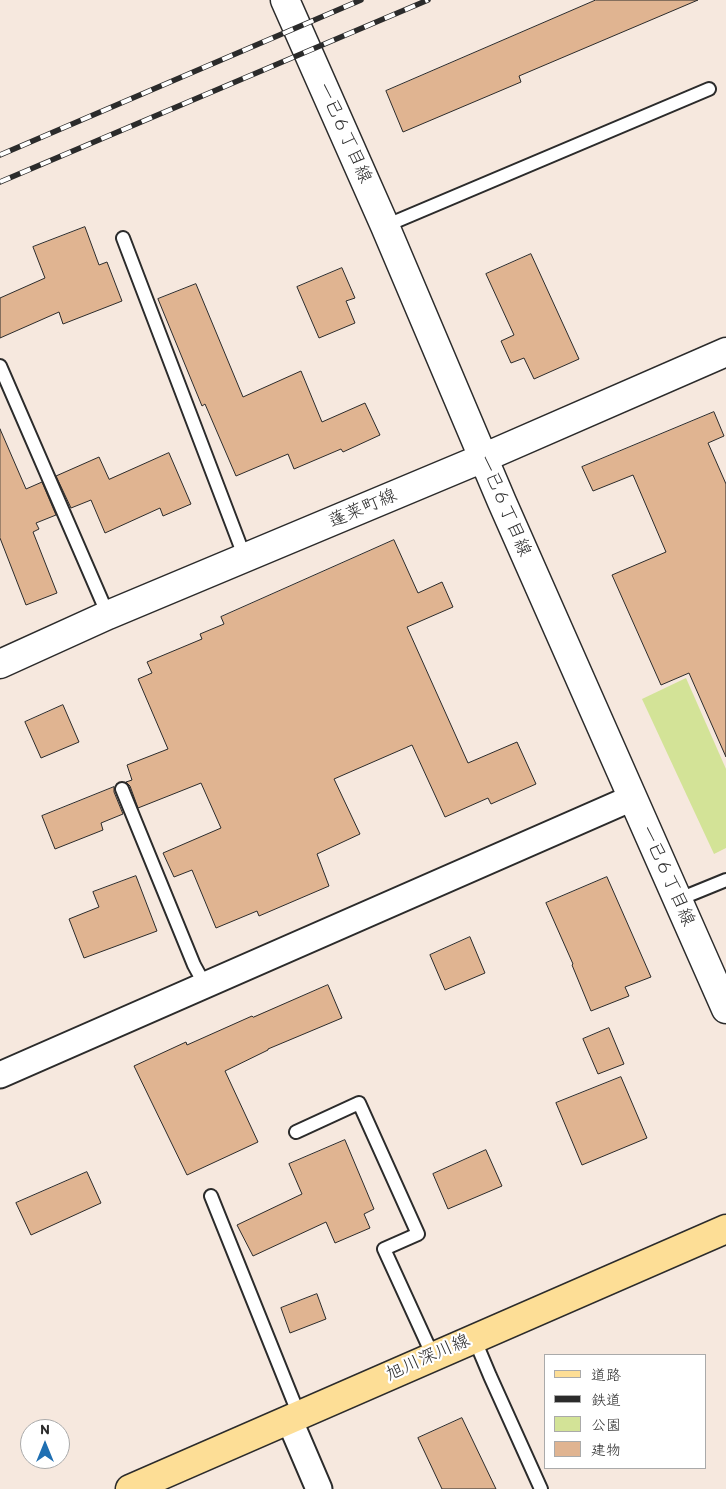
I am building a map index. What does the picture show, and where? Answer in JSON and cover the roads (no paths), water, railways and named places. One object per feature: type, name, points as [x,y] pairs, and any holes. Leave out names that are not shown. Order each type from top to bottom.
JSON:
[{"type":"main road","name":"旭川深川線","points":[[130,1489],[726,1229]]},
{"type":"street","name":"一已６丁目線","points":[[285,0],[632,798],[726,1009]]},
{"type":"street","name":"蓬莱町線","points":[[0,664],[108,616],[484,458],[726,352]]},
{"type":"street","points":[[0,1075],[632,798]]},
{"type":"street","points":[[294,1417],[319,1489]]},
{"type":"lane","points":[[384,226],[709,89]]},
{"type":"lane","points":[[123,238],[245,558]]},
{"type":"lane","points":[[0,366],[108,616]]},
{"type":"lane","points":[[122,789],[194,965],[205,985]]},
{"type":"lane","points":[[677,900],[726,880]]},
{"type":"lane","points":[[296,1132],[359,1103],[418,1234],[384,1249],[433,1356]]},
{"type":"lane","points":[[211,1196],[294,1417]]},
{"type":"lane","points":[[474,1338],[541,1489]]},
{"type":"railway","points":[[0,155],[361,0]]},
{"type":"railway","points":[[0,182],[428,0]]}]
